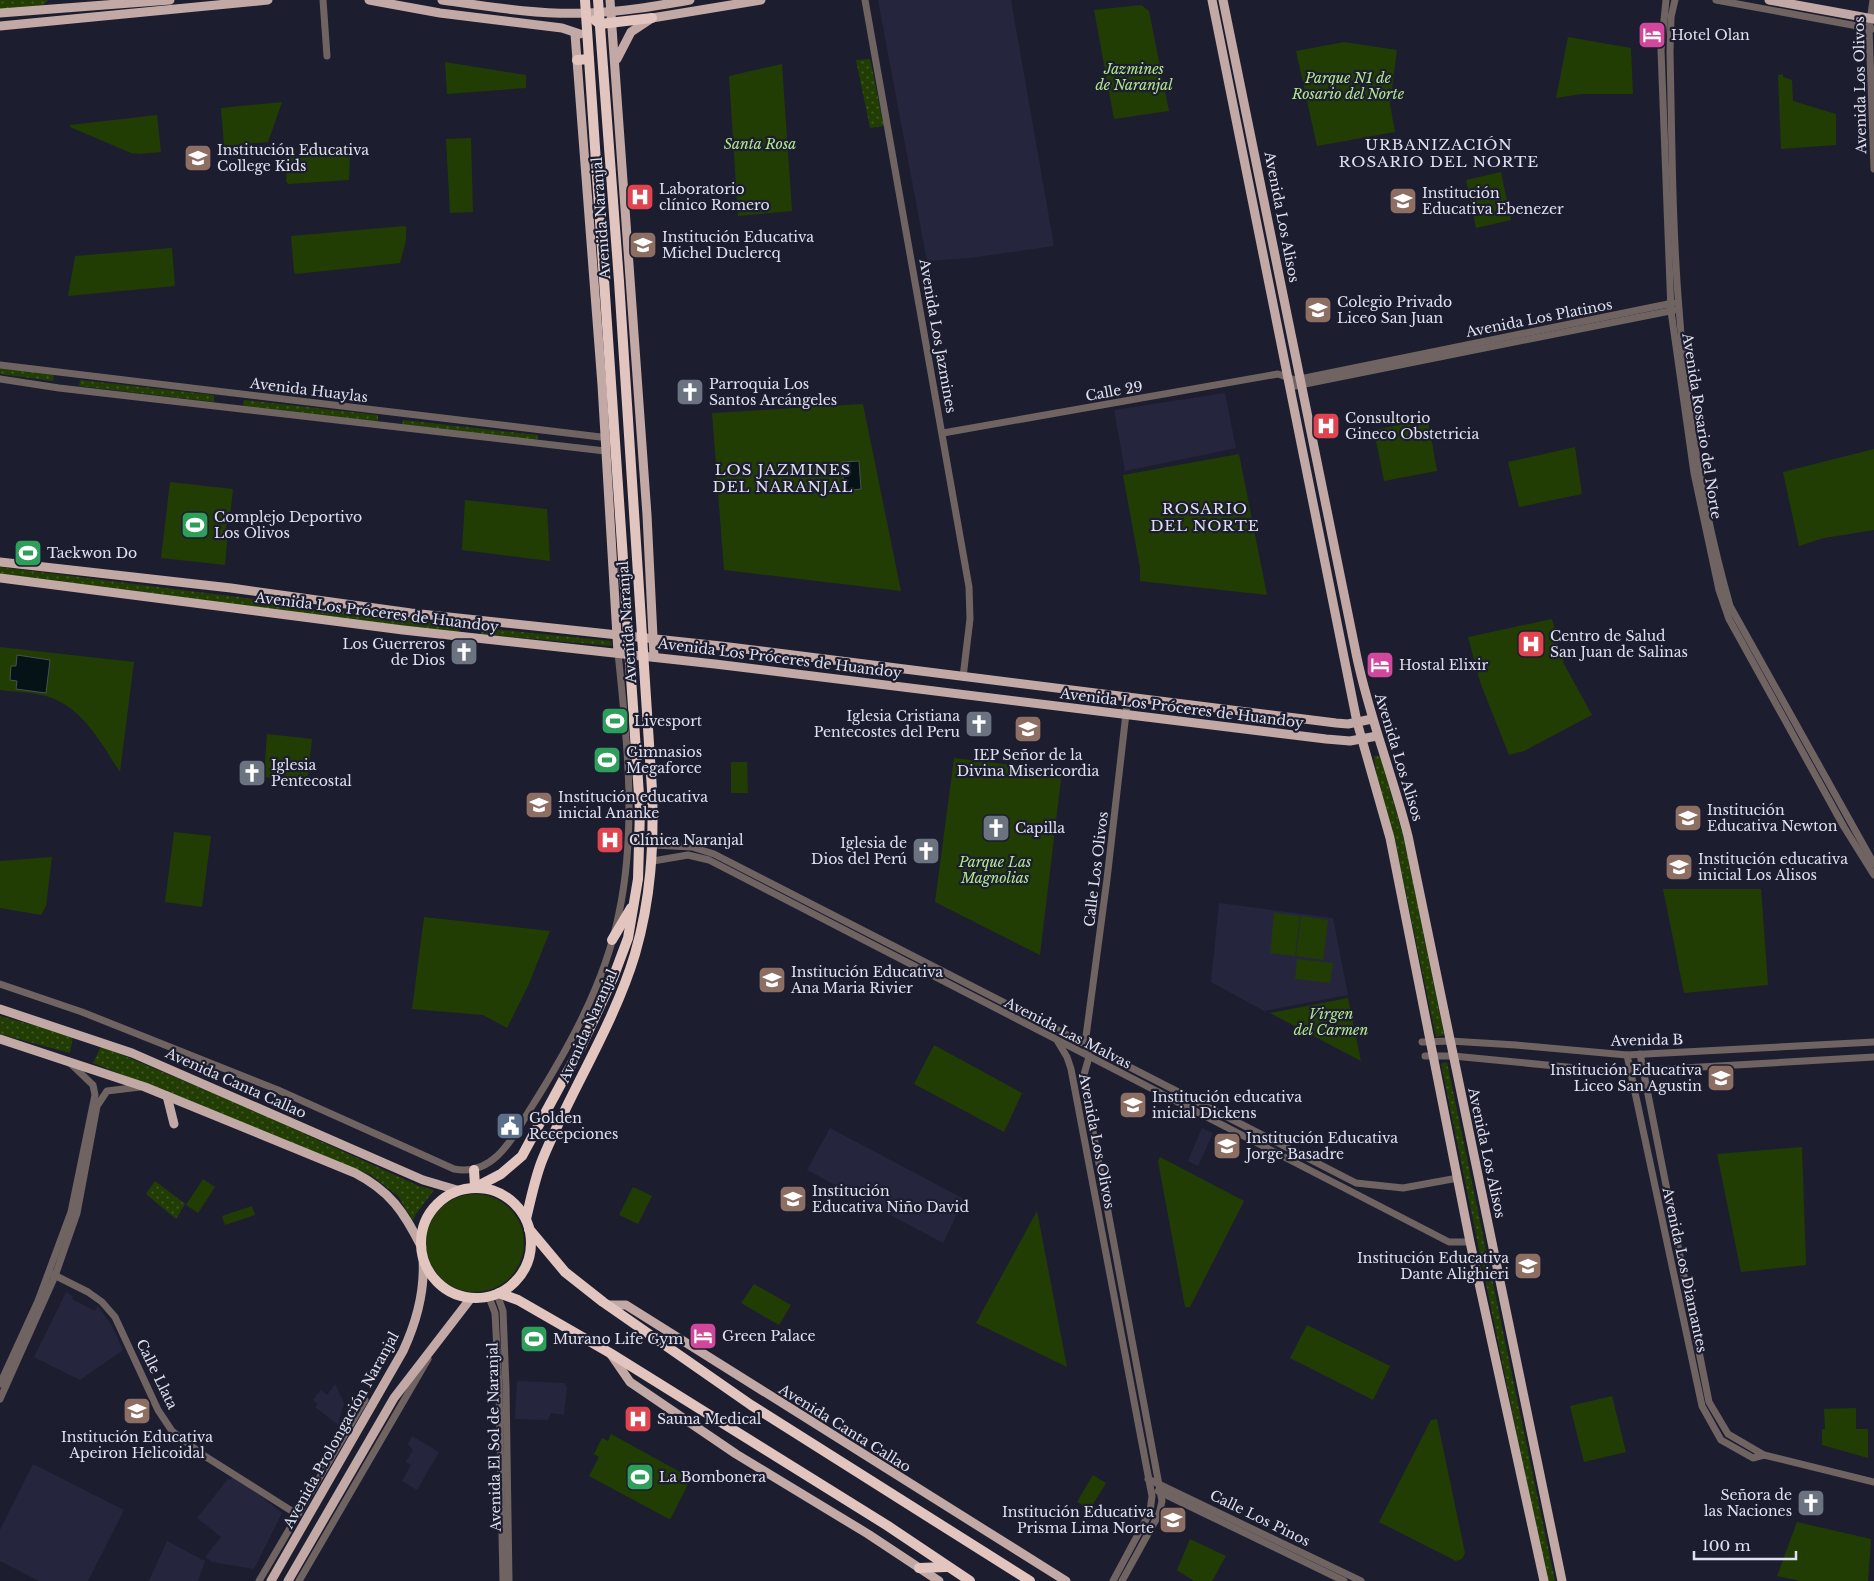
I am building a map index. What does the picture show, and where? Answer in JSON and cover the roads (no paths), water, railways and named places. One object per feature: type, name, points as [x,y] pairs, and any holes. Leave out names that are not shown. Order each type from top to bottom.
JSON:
[{"type":"highway","name":"Avenida Naranjal","points":[[477,1186],[509,1169],[520,1159],[533,1139],[582,1045],[613,978],[628,938],[638,880],[640,810],[630,654],[609,438],[585,0]]},
{"type":"highway","name":"Avenida Naranjal","points":[[527,1224],[542,1159],[614,1007],[635,955],[646,912],[653,845],[619,281],[598,0]]},
{"type":"highway","points":[[586,13],[600,24],[612,17],[652,18]]},
{"type":"highway","points":[[577,60],[589,59]]},
{"type":"highway","points":[[612,940],[634,903]]},
{"type":"highway","points":[[474,1170],[477,1186]]},
{"type":"highway","points":[[970,1581],[946,1567],[888,1526],[610,1353],[518,1300],[495,1295],[471,1298],[455,1294],[441,1286],[430,1274],[423,1259],[421,1246],[422,1232],[434,1207],[445,1197],[457,1190],[477,1186],[490,1189],[511,1200],[527,1224],[565,1272],[607,1305],[751,1405],[1030,1581]]},
{"type":"highway","points":[[495,1295],[512,1285],[525,1266],[531,1244],[527,1224]]},
{"type":"highway","points":[[919,1568],[946,1567]]},
{"type":"main road","points":[[48,9],[54,0]]},
{"type":"main road","points":[[71,0],[79,6]]},
{"type":"main road","points":[[0,15],[79,6],[170,0]]},
{"type":"main road","points":[[0,26],[268,0]]},
{"type":"main road","points":[[369,0],[440,13],[562,28],[575,34],[588,34]]},
{"type":"main road","points":[[442,0],[517,11],[599,13],[612,17],[690,0]]},
{"type":"main road","name":"Avenida Naranjal","points":[[610,0],[646,511],[654,657]]},
{"type":"main road","points":[[615,64],[624,42],[631,32],[652,18],[761,0]]},
{"type":"main road","name":"Avenida Los Alisos","points":[[1212,0],[1357,722],[1390,838],[1432,1042],[1429,1056],[1458,1178],[1470,1242],[1544,1581]]},
{"type":"main road","name":"Avenida Los Alisos","points":[[1223,0],[1357,658],[1372,719],[1396,788],[1408,836],[1562,1581]]},
{"type":"main road","points":[[1769,0],[1872,18]]},
{"type":"main road","points":[[62,8],[63,20]]},
{"type":"main road","points":[[0,15],[39,23]]},
{"type":"main road","name":"Avenida Naranjal","points":[[575,34],[609,438],[605,451],[618,653]]},
{"type":"main road","points":[[1226,66],[1237,64]]},
{"type":"main road","points":[[1228,80],[1239,78]]},
{"type":"main road","points":[[1317,519],[1328,517]]},
{"type":"main road","name":"Avenida Los Próceres de Huandoy","points":[[0,562],[232,588],[478,621],[721,646],[1336,723],[1372,719]]},
{"type":"main road","name":"Avenida Los Próceres de Huandoy","points":[[0,578],[476,639],[643,655],[1326,739],[1350,741],[1377,736]]},
{"type":"main road","points":[[476,639],[478,621]]},
{"type":"main road","name":"Avenida Canta Callao","points":[[0,1009],[132,1053],[422,1180],[457,1190]]},
{"type":"main road","points":[[0,1039],[145,1087],[347,1170],[376,1184],[390,1196],[405,1216],[421,1246]]},
{"type":"main road","points":[[167,1096],[174,1124]]},
{"type":"main road","name":"Avenida Prolongación Naranjal","points":[[270,1581],[403,1351],[414,1326],[423,1293],[423,1259]]},
{"type":"main road","name":"Avenida Prolongación Naranjal","points":[[288,1581],[394,1398],[436,1340],[471,1298]]},
{"type":"main road","name":"Avenida Canta Callao","points":[[607,1305],[626,1305],[1066,1581]]},
{"type":"main road","points":[[610,1353],[630,1382],[728,1449],[868,1534],[939,1581]]},
{"type":"street","points":[[323,0],[327,56]]},
{"type":"street","name":"Avenida Los Jazmines","points":[[865,0],[969,587],[970,619],[963,677]]},
{"type":"street","name":"Avenida Rosario del Norte","points":[[1666,0],[1662,24],[1662,50],[1675,306],[1694,473],[1723,605],[1844,827],[1874,875]]},
{"type":"street","name":"Avenida Rosario del Norte","points":[[1675,0],[1671,18],[1670,52],[1675,306],[1700,472],[1730,606],[1874,864]]},
{"type":"street","points":[[1716,0],[1872,29]]},
{"type":"street","name":"Avenida Los Olivos","points":[[1873,0],[1874,169]]},
{"type":"street","name":"Avenida Los Platinos","points":[[1289,383],[1675,306]]},
{"type":"street","name":"Avenida Huaylas","points":[[0,365],[609,438]]},
{"type":"street","name":"Calle 29","points":[[943,433],[1278,374],[1289,383]]},
{"type":"street","name":"Avenida Huaylas","points":[[0,379],[59,388],[605,451]]},
{"type":"street","name":"Avenida Naranjal","points":[[474,1170],[494,1159],[508,1145],[550,1077],[574,1034],[612,940],[624,882],[629,823],[618,653]]},
{"type":"street","name":"Calle Los Olivos","points":[[1085,1044],[1106,889],[1128,696]]},
{"type":"street","name":"Avenida Las Malvas","points":[[653,845],[692,847],[714,854],[1356,1183],[1403,1188],[1458,1178]]},
{"type":"street","name":"Avenida Las Malvas","points":[[652,861],[688,856],[709,860],[1449,1242],[1470,1242]]},
{"type":"street","name":"Avenida Canta Callao","points":[[0,984],[82,1012],[278,1090],[454,1169],[474,1170]]},
{"type":"street","points":[[1055,1040],[1065,1052],[1069,1062]]},
{"type":"street","name":"Avenida B","points":[[1422,1042],[1450,1041],[1627,1055],[1874,1042]]},
{"type":"street","points":[[1074,1050],[1085,1044]]},
{"type":"street","name":"Avenida Los Olivos","points":[[1085,1044],[1089,1057],[1082,1078],[1162,1501],[1158,1514],[1122,1581]]},
{"type":"street","name":"Avenida Los Olivos","points":[[1074,1050],[1069,1062],[1151,1488],[1152,1505],[1150,1512],[1113,1581]]},
{"type":"street","name":"Avenida Los Diamantes","points":[[1640,1054],[1709,1402],[1728,1434],[1764,1456],[1874,1482]]},
{"type":"street","name":"Avenida Los Diamantes","points":[[1627,1055],[1702,1406],[1721,1440],[1753,1458],[1764,1456]]},
{"type":"street","points":[[0,1384],[52,1274],[72,1212],[95,1095],[93,1085],[74,1066],[52,1056]]},
{"type":"street","name":"Avenida B","points":[[1429,1056],[1453,1056],[1576,1068],[1630,1071],[1874,1056]]},
{"type":"street","points":[[0,1399],[77,1213],[98,1106],[107,1092],[130,1087],[145,1087]]},
{"type":"street","name":"Calle Llata","points":[[52,1274],[88,1292],[102,1302],[116,1317],[158,1410],[172,1431],[202,1455],[298,1515]]},
{"type":"street","name":"Avenida El Sol de Naranjal","points":[[495,1295],[503,1581]]},
{"type":"street","name":"Avenida El Sol de Naranjal","points":[[495,1295],[503,1311],[506,1378],[509,1581]]},
{"type":"street","name":"Avenida Prolongación Naranjal","points":[[299,1581],[413,1385],[436,1340]]},
{"type":"street","name":"Avenida Prolongación Naranjal","points":[[259,1581],[365,1400]]},
{"type":"street","name":"Calle Los Pinos","points":[[1148,1478],[1361,1581]]},
{"type":"street","name":"Calle Los Pinos","points":[[1151,1488],[1344,1581]]},
{"type":"place","name":"Hotel Olan","points":[[1652,35]]},
{"type":"place","name":"Institución Educativa College Kids","points":[[198,158]]},
{"type":"place","name":"Laboratorio clínico Romero","points":[[640,197]]},
{"type":"place","name":"Institución Educativa Ebenezer","points":[[1403,201]]},
{"type":"place","name":"Institución Educativa Michel Duclercq","points":[[643,245]]},
{"type":"place","name":"Colegio Privado Liceo San Juan","points":[[1318,310]]},
{"type":"place","name":"Parroquia Los Santos Arcángeles","points":[[690,392]]},
{"type":"place","name":"Consultorio Gineco Obstetricia","points":[[1326,426]]},
{"type":"place","name":"Complejo Deportivo Los Olivos","points":[[195,525]]},
{"type":"place","name":"Taekwon Do","points":[[28,553]]},
{"type":"place","name":"Centro de Salud San Juan de Salinas","points":[[1531,644]]},
{"type":"place","name":"Los Guerreros de Dios","points":[[464,652]]},
{"type":"place","name":"Hostal Elixir","points":[[1380,665]]},
{"type":"place","name":"Livesport","points":[[615,721]]},
{"type":"place","name":"Iglesia Cristiana Pentecostes del Peru","points":[[979,724]]},
{"type":"place","name":"IEP Señor de la Divina Misericordia","points":[[1028,729]]},
{"type":"place","name":"Gimnasios Megaforce","points":[[607,760]]},
{"type":"place","name":"Iglesia Pentecostal","points":[[252,773]]},
{"type":"place","name":"Institución educativa inicial Ananke","points":[[539,805]]},
{"type":"place","name":"Institución Educativa Newton","points":[[1688,818]]},
{"type":"place","name":"Capilla","points":[[996,828]]},
{"type":"place","name":"Clínica Naranjal","points":[[610,840]]},
{"type":"place","name":"Iglesia de Dios del Perú","points":[[926,851]]},
{"type":"place","name":"Institución educativa inicial Los Alisos","points":[[1679,867]]},
{"type":"place","name":"Institución Educativa Ana Maria Rivier","points":[[772,980]]},
{"type":"place","name":"Institución Educativa Liceo San Agustin","points":[[1721,1078]]},
{"type":"place","name":"Institución educativa inicial Dickens","points":[[1133,1105]]},
{"type":"place","name":"Golden Recepciones","points":[[510,1126]]},
{"type":"place","name":"Institución Educativa Jorge Basadre","points":[[1227,1146]]},
{"type":"place","name":"Institución Educativa Niño David","points":[[793,1199]]},
{"type":"place","name":"Institución Educativa Dante Alighieri","points":[[1528,1266]]},
{"type":"place","name":"Green Palace","points":[[703,1336]]},
{"type":"place","name":"Murano Life Gym","points":[[534,1339]]},
{"type":"place","name":"Institución Educativa Apeiron Helicoidal","points":[[137,1411]]},
{"type":"place","name":"Sauna Medical","points":[[638,1419]]},
{"type":"place","name":"La Bombonera","points":[[640,1477]]},
{"type":"place","name":"Señora de las Naciones","points":[[1811,1503]]},
{"type":"place","name":"Institución Educativa Prisma Lima Norte","points":[[1173,1520]]},
{"type":"district","name":"URBANIZACIÓN ROSARIO DEL NORTE","points":[[1439,154]]},
{"type":"district","name":"LOS JAZMINES DEL NARANJAL","points":[[783,478]]},
{"type":"district","name":"ROSARIO DEL NORTE","points":[[1205,518]]},
{"type":"park label","name":"Jazmines de Naranjal","points":[[1134,78]]},
{"type":"park label","name":"Parque N1 de Rosario del Norte","points":[[1348,86]]},
{"type":"park label","name":"Santa Rosa","points":[[760,144]]},
{"type":"park label","name":"Parque Las Magnolias","points":[[995,870]]},
{"type":"park label","name":"Virgen del Carmen","points":[[1331,1022]]}]
